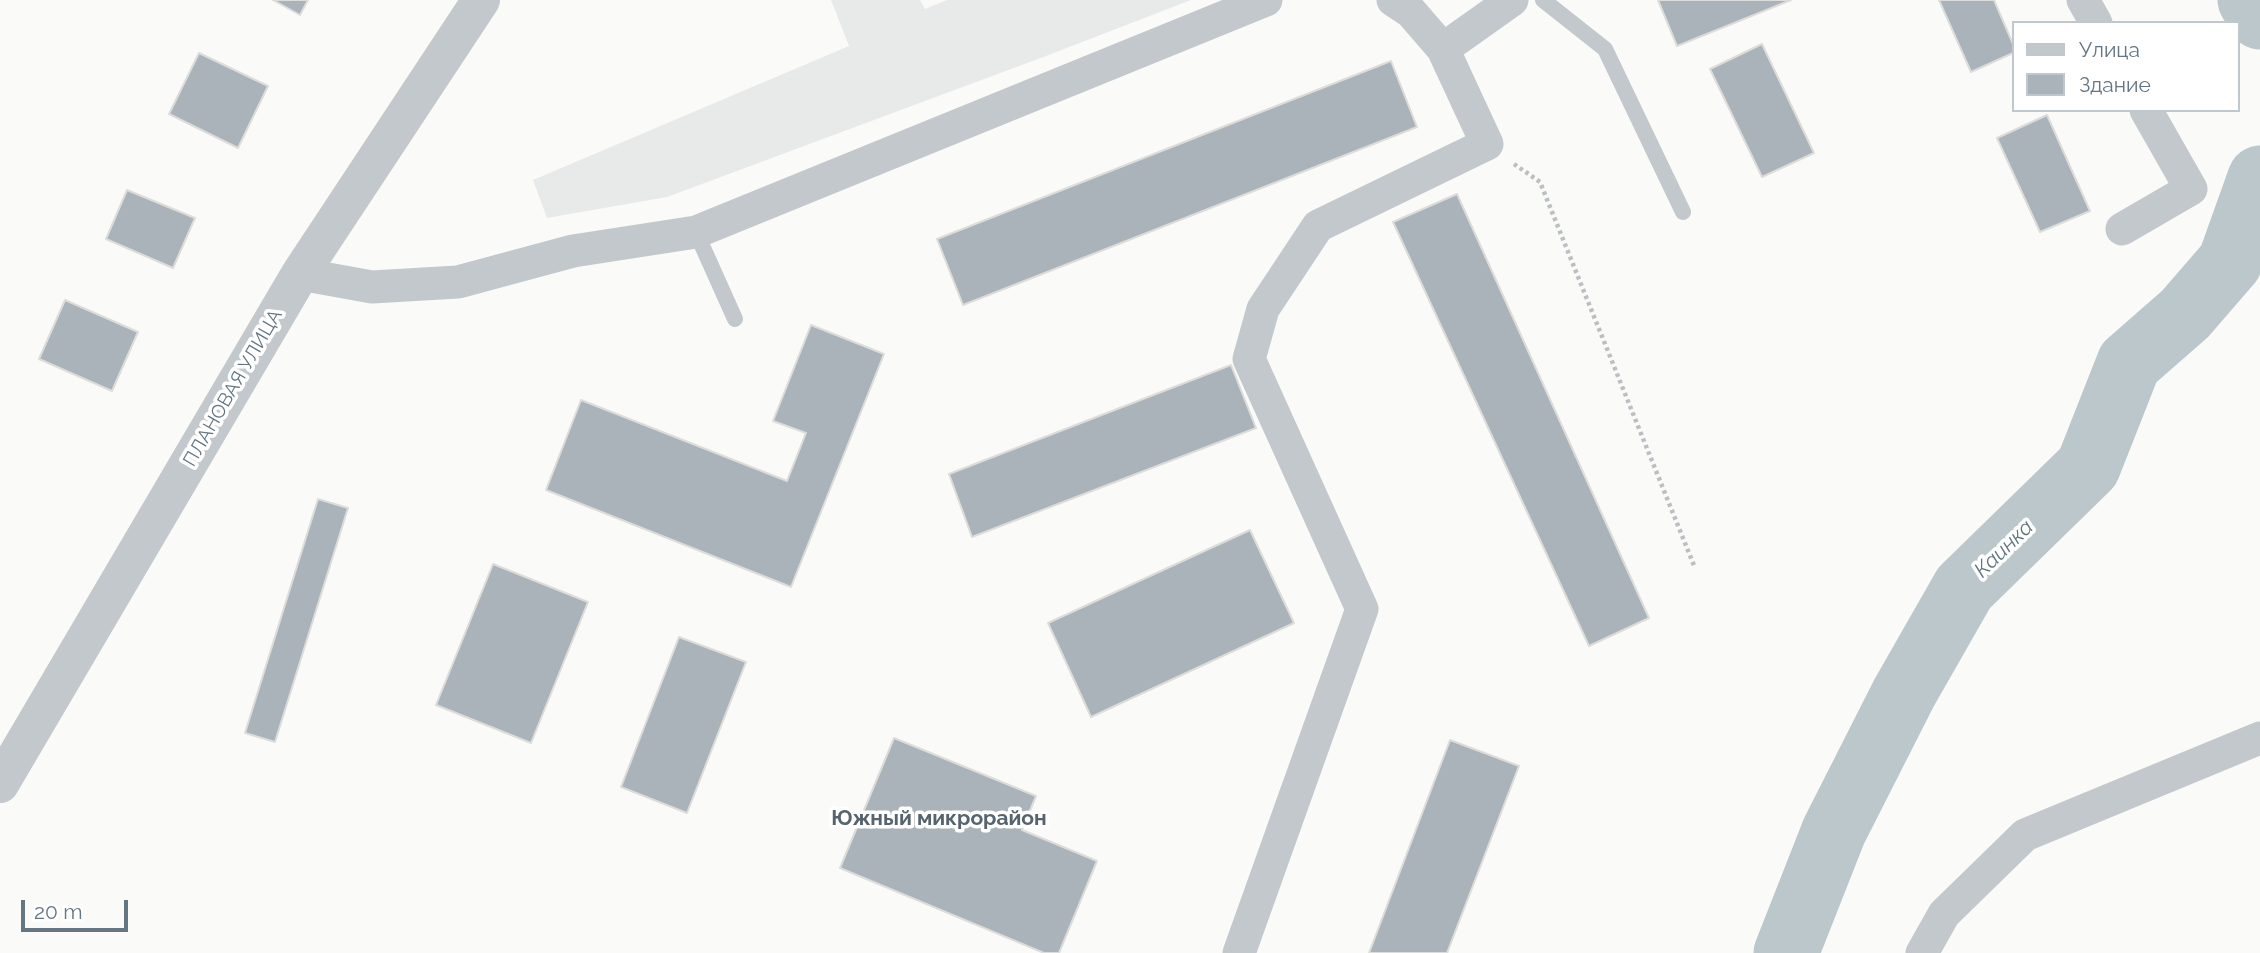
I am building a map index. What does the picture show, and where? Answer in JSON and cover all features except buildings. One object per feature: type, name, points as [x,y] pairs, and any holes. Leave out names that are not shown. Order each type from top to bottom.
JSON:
[{"type":"street","name":"ПЛАНОВАЯ УЛИЦА","points":[[0,785],[300,274],[481,0]]},
{"type":"street","points":[[300,274],[372,288],[458,282],[573,251],[696,232],[1266,0]]},
{"type":"street","points":[[1239,953],[1362,609],[1249,359],[1263,309],[1318,226],[1487,144],[1443,50],[1411,12],[1393,0]]},
{"type":"street","points":[[1443,50],[1512,0]]},
{"type":"street","points":[[2082,0],[2095,21]]},
{"type":"street","points":[[2122,229],[2191,189],[2147,112]]},
{"type":"street","points":[[1922,953],[1944,914],[2025,835],[2260,738]]},
{"type":"lane","points":[[1543,0],[1605,48],[1683,212]]},
{"type":"lane","points":[[696,232],[735,319]]},
{"type":"path","points":[[1487,144],[1540,183],[1695,568]]},
{"type":"shaded area","points":[[831,0],[920,0],[925,9],[947,0],[1191,0],[667,197],[547,218],[533,180],[849,46]]},
{"type":"waterway","name":"Каинка","points":[[2250,0],[2260,17]]},
{"type":"waterway","name":"Каинка","points":[[1786,953],[1834,831],[1904,693],[1964,588],[2088,467],[2129,363],[2185,314],[2230,262],[2260,178]]},
{"type":"district","name":"Южный микрорайон","points":[[939,819]]}]
